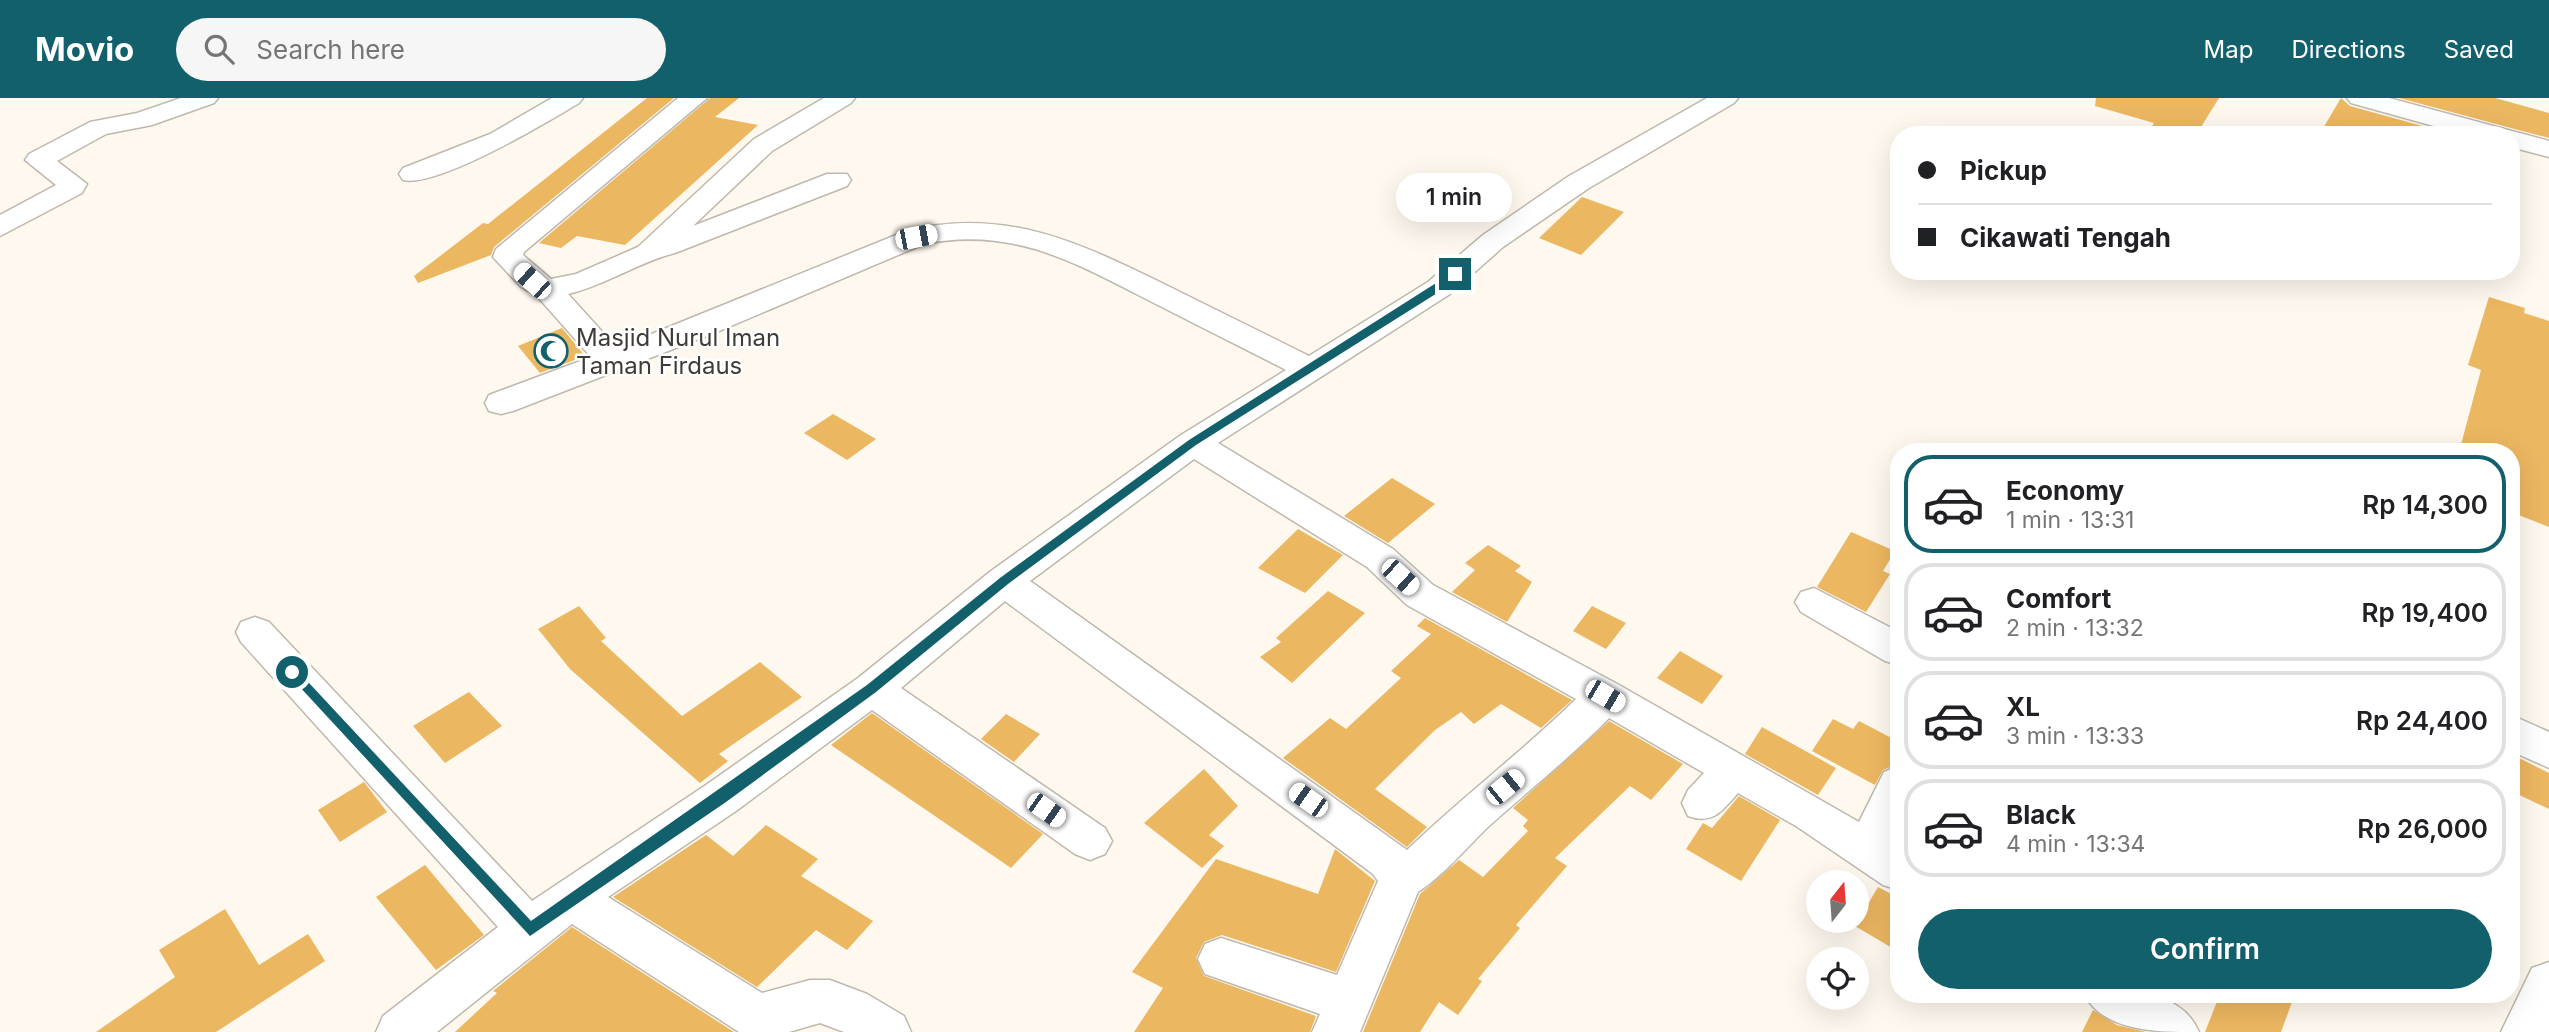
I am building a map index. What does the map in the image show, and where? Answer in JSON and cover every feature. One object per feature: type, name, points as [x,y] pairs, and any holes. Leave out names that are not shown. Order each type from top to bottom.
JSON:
[{"type":"street","points":[[0,227],[72,187],[73,184],[38,160],[104,126],[143,120],[205,98]]},
{"type":"street","points":[[413,174],[499,140],[570,98]]},
{"type":"street","points":[[612,361],[547,289],[514,264],[508,257],[510,249],[694,98]]},
{"type":"street","points":[[648,253],[763,145],[842,98]]},
{"type":"street","points":[[400,1032],[570,898],[721,798],[872,689],[1004,581],[1193,443],[1308,368],[1439,288],[1493,241],[1579,182],[1725,98]]},
{"type":"street","points":[[2360,98],[2463,126]]},
{"type":"street","points":[[56,118],[83,135]]},
{"type":"street","points":[[2520,141],[2549,149]]},
{"type":"street","points":[[547,289],[585,281],[648,253],[837,180]]},
{"type":"street","points":[[501,403],[701,327],[916,237],[946,231],[1016,234],[1080,254],[1308,368]]},
{"type":"street","points":[[1193,443],[1380,558],[1420,595],[1811,813],[1883,861],[1890,827]]},
{"type":"street","points":[[1004,581],[1389,860],[1401,879]]},
{"type":"street","points":[[1814,602],[1890,645]]},
{"type":"street","points":[[255,632],[530,930]]},
{"type":"street","points":[[872,689],[1090,841]]},
{"type":"street","points":[[1221,959],[1343,1017],[1401,879],[1420,866],[1473,814],[1553,748],[1605,696]]},
{"type":"street","points":[[2520,736],[2549,751]]},
{"type":"street","points":[[1703,803],[1734,770]]},
{"type":"street","points":[[570,898],[756,1016],[783,1014],[812,1002],[824,1001],[835,1003],[887,1032]]},
{"type":"street","points":[[2525,1032],[2549,984]]},
{"type":"street","points":[[2124,1003],[2175,1032]]},
{"type":"building","points":[[647,98],[674,98],[494,247],[491,255],[418,283],[414,276],[483,223],[488,224]]},
{"type":"building","points":[[710,98],[739,98],[715,117],[758,125],[625,245],[577,236],[561,248],[539,243]]},
{"type":"building","points":[[2096,98],[2219,98],[2202,126],[2152,126],[2154,123],[2095,106]]},
{"type":"building","points":[[2341,98],[2350,106],[2422,126],[2324,126]]},
{"type":"building","points":[[2399,98],[2495,98],[2549,113],[2549,138],[2520,130],[2520,126],[2504,126]]},
{"type":"building","points":[[1582,197],[1624,212],[1581,255],[1539,238]]},
{"type":"building","points":[[2489,297],[2525,308],[2524,313],[2549,321],[2549,527],[2520,516],[2520,443],[2461,443],[2481,370],[2468,365]]},
{"type":"building","name":"Masjid Nurul Iman Taman Firdaus","points":[[562,328],[585,356],[540,373],[518,346]]},
{"type":"building","points":[[833,414],[876,439],[847,460],[804,433]]},
{"type":"building","points":[[1392,478],[1435,504],[1388,543],[1344,516]]},
{"type":"building","points":[[1298,529],[1343,555],[1305,593],[1258,568]]},
{"type":"building","points":[[1851,532],[1890,549],[1890,559],[1883,571],[1890,574],[1866,612],[1817,587]]},
{"type":"building","points":[[1488,545],[1521,566],[1515,571],[1532,582],[1507,622],[1452,592],[1475,570],[1465,563]]},
{"type":"building","points":[[1328,591],[1365,613],[1292,683],[1260,657],[1281,642],[1276,638]]},
{"type":"building","points":[[579,606],[606,638],[601,641],[682,716],[760,662],[802,697],[719,754],[728,761],[700,783],[570,669],[538,629]]},
{"type":"building","points":[[1592,606],[1626,623],[1606,649],[1573,631]]},
{"type":"building","points":[[1425,618],[1572,700],[1541,728],[1501,704],[1474,724],[1461,712],[1435,730],[1375,789],[1427,827],[1407,847],[1283,758],[1330,718],[1346,729],[1401,678],[1391,671],[1431,634],[1417,626]]},
{"type":"building","points":[[1680,651],[1723,676],[1702,704],[1657,678]]},
{"type":"building","points":[[469,692],[502,726],[445,763],[413,726]]},
{"type":"building","points":[[872,713],[1043,834],[1011,868],[831,745]]},
{"type":"building","points":[[1006,714],[1040,734],[1014,762],[981,739]]},
{"type":"building","points":[[1833,719],[1853,729],[1859,721],[1890,737],[1890,767],[1883,770],[1875,785],[1812,751]]},
{"type":"building","points":[[1609,721],[1683,764],[1651,800],[1630,786],[1555,858],[1567,866],[1516,925],[1520,928],[1478,979],[1482,981],[1458,1015],[1439,1002],[1420,1032],[1363,1032],[1420,894],[1459,860],[1483,877],[1528,831],[1523,826],[1528,820],[1513,808]]},
{"type":"building","points":[[1762,727],[1836,768],[1818,795],[1745,754]]},
{"type":"building","points":[[2520,758],[2549,773],[2549,809],[2520,795]]},
{"type":"building","points":[[1204,769],[1238,806],[1209,835],[1224,846],[1202,868],[1144,823]]},
{"type":"building","points":[[364,782],[387,812],[340,842],[318,810]]},
{"type":"building","points":[[1739,796],[1780,820],[1741,881],[1686,849],[1703,823],[1712,828]]},
{"type":"building","points":[[766,825],[818,859],[801,876],[873,921],[847,950],[816,930],[757,987],[613,897],[706,835],[733,856]]},
{"type":"building","points":[[1335,849],[1375,881],[1336,972],[1222,935],[1204,942],[1196,958],[1204,976],[1316,1016],[1310,1032],[1134,1032],[1163,988],[1132,972],[1216,859],[1318,894]]},
{"type":"building","points":[[425,865],[484,935],[436,970],[376,897]]},
{"type":"building","points":[[1878,887],[1890,893],[1890,947],[1867,933],[1869,933],[1869,902]]},
{"type":"building","points":[[225,909],[259,965],[308,934],[325,961],[216,1032],[96,1032],[175,977],[159,950]]},
{"type":"building","points":[[572,927],[734,1032],[455,1032],[497,993],[493,991]]},
{"type":"building","points":[[2216,1003],[2292,1003],[2281,1032],[2205,1032]]},
{"type":"building","points":[[2093,1010],[2117,1025],[2146,1032],[2082,1032]]},
{"type":"place","name":"Masjid Nurul Iman Taman Firdaus","points":[[551,351]]},
{"type":"route","points":[[292,672],[530,930],[570,898],[721,798],[872,689],[1004,581],[1193,443],[1308,368],[1439,288],[1455,274]]}]
